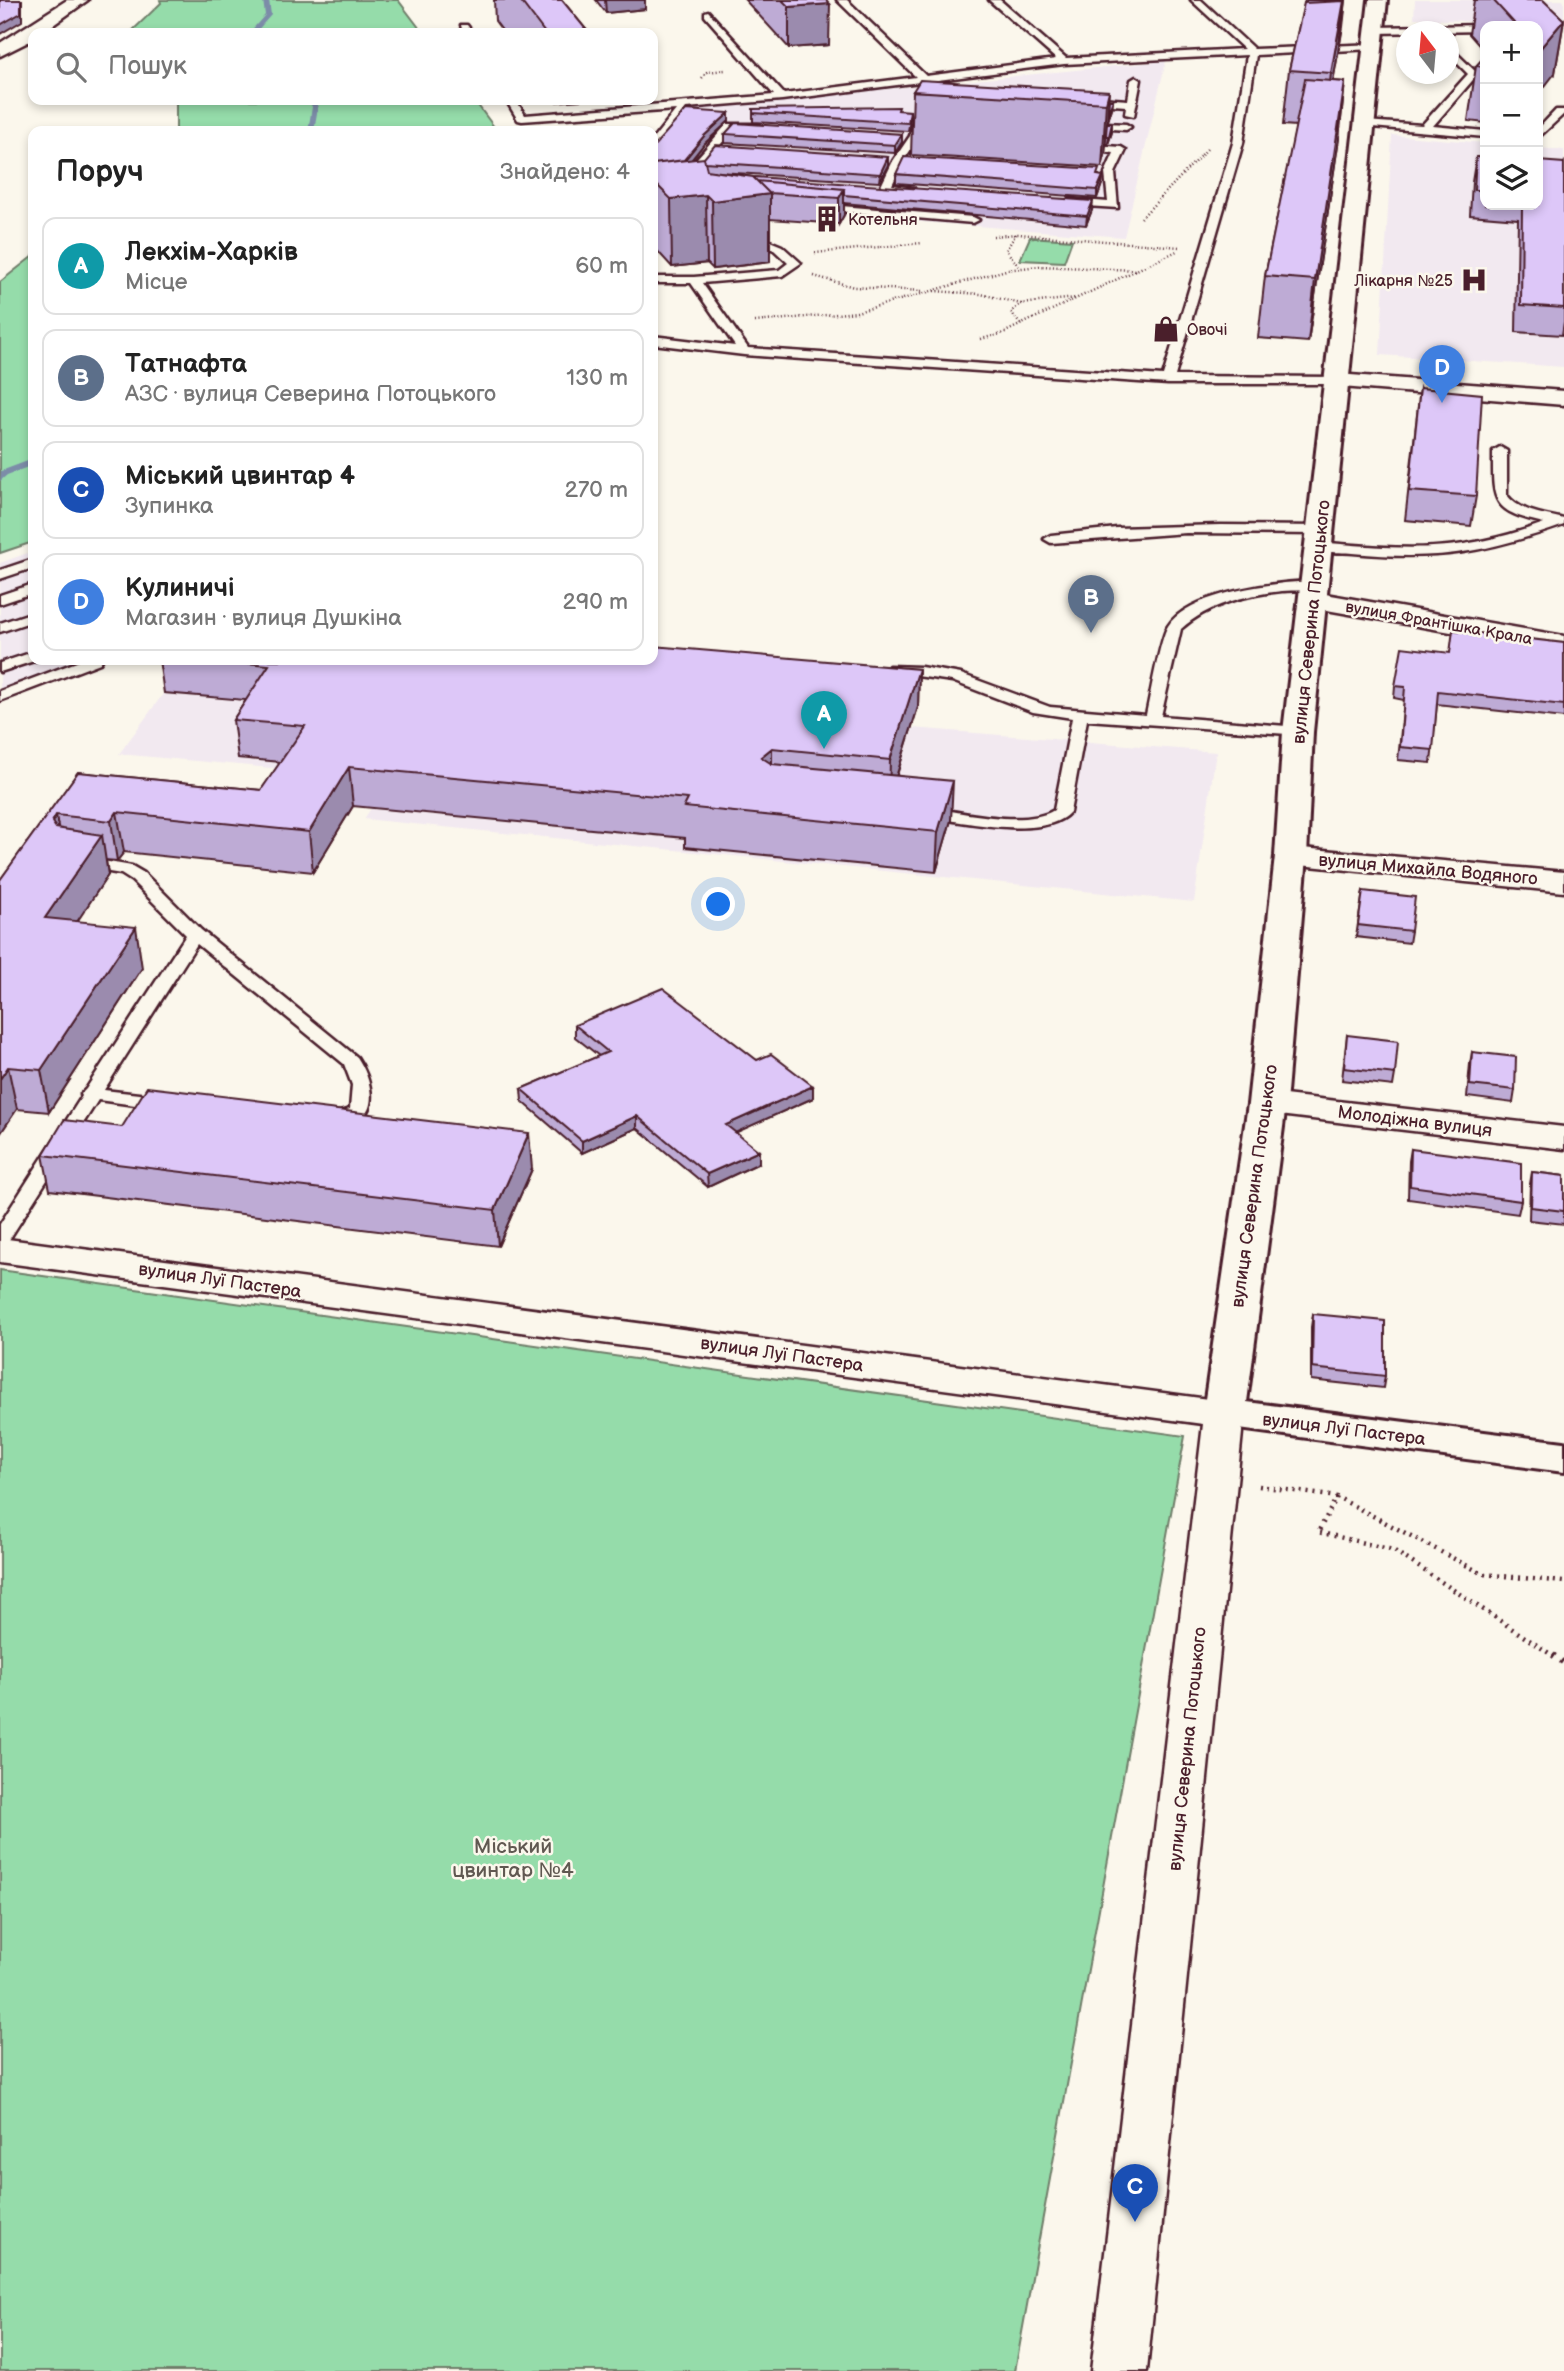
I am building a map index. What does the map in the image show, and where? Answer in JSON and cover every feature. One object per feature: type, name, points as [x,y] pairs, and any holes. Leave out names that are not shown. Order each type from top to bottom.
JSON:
[{"type":"street","points":[[37,28],[79,0]]},
{"type":"street","name":"вулиця Северина Потоцького","points":[[1119,2371],[1216,1481],[1267,1104],[1291,856],[1298,732],[1376,25]]},
{"type":"street","points":[[0,32],[24,37]]},
{"type":"street","points":[[0,50],[28,34]]},
{"type":"street","points":[[1336,381],[1564,398]]},
{"type":"street","name":"вулиця Франтішка Крала","points":[[1314,593],[1564,644]]},
{"type":"street","name":"вулиця Михайла Водяного","points":[[1291,856],[1564,882]]},
{"type":"street","name":"Молодіжна вулиця","points":[[1267,1104],[1564,1138]]},
{"type":"street","name":"вулиця Луї Пастера","points":[[0,1250],[1564,1457]]},
{"type":"lane","points":[[842,0],[925,80]]},
{"type":"lane","points":[[994,0],[1063,61]]},
{"type":"lane","points":[[1196,0],[1252,52]]},
{"type":"lane","points":[[708,14],[782,97]]},
{"type":"lane","points":[[513,105],[522,118],[613,113],[782,97],[1063,61],[1252,52],[1376,25],[1396,27]]},
{"type":"lane","points":[[1459,29],[1480,28]]},
{"type":"lane","points":[[1168,380],[1238,143],[1252,52]]},
{"type":"lane","points":[[1425,128],[1473,74],[1459,59]]},
{"type":"lane","points":[[885,188],[898,161],[915,136],[925,80]]},
{"type":"lane","points":[[1060,202],[1114,206],[1110,173],[1121,150],[1136,80]]},
{"type":"lane","points":[[1077,100],[1133,103]]},
{"type":"lane","points":[[609,105],[613,113]]},
{"type":"lane","points":[[658,139],[682,109],[676,107]]},
{"type":"lane","points":[[1543,130],[1560,111]]},
{"type":"lane","points":[[918,117],[932,117]]},
{"type":"lane","points":[[1071,124],[1126,127]]},
{"type":"lane","points":[[1365,124],[1480,134]]},
{"type":"lane","points":[[700,176],[687,176],[731,126],[771,128]]},
{"type":"lane","points":[[902,136],[929,137]]},
{"type":"lane","points":[[1066,146],[1121,150]]},
{"type":"lane","points":[[710,148],[723,149]]},
{"type":"lane","points":[[884,160],[911,162]]},
{"type":"lane","points":[[1097,172],[1110,173]]},
{"type":"lane","points":[[872,187],[925,191]]},
{"type":"lane","points":[[808,207],[973,220]]},
{"type":"lane","points":[[658,280],[782,273],[788,261],[753,236],[740,235]]},
{"type":"lane","points":[[694,280],[744,351]]},
{"type":"lane","points":[[658,341],[744,351],[1168,380],[1336,381]]},
{"type":"lane","points":[[1500,451],[1500,495],[1503,501],[1520,512],[1561,522]]},
{"type":"lane","points":[[1051,539],[1088,534],[1319,538],[1413,554],[1448,552],[1502,541],[1561,522]]},
{"type":"lane","points":[[0,563],[28,553]]},
{"type":"lane","points":[[0,575],[28,565]]},
{"type":"lane","points":[[0,588],[28,578]]},
{"type":"lane","points":[[1152,720],[1174,627],[1181,620],[1204,607],[1239,595],[1290,585],[1314,593]]},
{"type":"lane","points":[[0,600],[28,589]]},
{"type":"lane","points":[[0,615],[28,604]]},
{"type":"lane","points":[[0,628],[28,618]]},
{"type":"lane","points":[[0,668],[28,658]]},
{"type":"lane","points":[[0,696],[82,665]]},
{"type":"lane","points":[[881,668],[935,673],[965,680],[1024,706],[1080,715],[1298,732]]},
{"type":"lane","points":[[913,811],[1034,822],[1057,818],[1062,812],[1080,715]]},
{"type":"lane","points":[[68,861],[126,870],[138,877],[195,934],[338,1049],[358,1070],[362,1085],[359,1112],[339,1120],[310,1119]]},
{"type":"lane","points":[[0,1240],[90,1094],[195,934]]},
{"type":"lane","points":[[90,1094],[186,1105]]},
{"type":"path","points":[[1141,218],[1208,148],[1238,143]]},
{"type":"path","points":[[1016,234],[1006,250],[1021,268]]},
{"type":"path","points":[[969,341],[1001,334],[1184,248],[1016,234],[981,237]]},
{"type":"path","points":[[788,261],[925,242]]},
{"type":"path","points":[[788,261],[838,284],[981,294],[1021,304],[1077,298]]},
{"type":"path","points":[[726,324],[857,312],[925,291],[1021,268],[1039,266],[1137,270]]},
{"type":"path","points":[[1021,304],[1011,312],[1021,324]]},
{"type":"path","points":[[1216,1481],[1337,1497],[1483,1574],[1564,1582]]},
{"type":"path","points":[[1337,1497],[1318,1532],[1393,1550],[1564,1663]]},
{"type":"shaded area","points":[[1415,0],[1564,0],[1564,27],[1543,26],[1543,21],[1480,22],[1414,18]]},
{"type":"shaded area","points":[[1166,61],[1124,237],[658,202],[658,143],[684,109]]},
{"type":"shaded area","name":"Лікарня №25","points":[[1392,135],[1480,143],[1480,210],[1543,210],[1543,148],[1564,150],[1564,367],[1380,355]]},
{"type":"shaded area","points":[[28,553],[28,665],[82,665],[0,696],[0,563]]},
{"type":"shaded area","points":[[184,665],[241,665],[912,728],[1216,752],[1194,902],[364,819],[372,807],[304,771],[119,754]]},
{"type":"green space","points":[[160,0],[398,0],[419,28],[135,28],[161,3]]},
{"type":"green space","points":[[176,105],[478,105],[493,126],[176,126]]},
{"type":"green space","points":[[1030,237],[1072,240],[1064,262],[1020,260]]},
{"type":"green space","points":[[28,260],[28,544],[0,553],[0,282]]},
{"type":"green space","name":"Міський цвинтар №4","points":[[0,1270],[1185,1436],[1015,2371],[0,2371]]},
{"type":"building","points":[[0,0],[21,0],[21,13],[0,25]]},
{"type":"building","points":[[520,0],[562,0],[585,28],[541,28]]},
{"type":"building","points":[[782,0],[826,0],[830,4],[789,7]]},
{"type":"building","points":[[1493,0],[1543,0],[1564,20],[1543,45],[1543,21],[1512,21]]},
{"type":"building","points":[[1344,1],[1331,73],[1289,70],[1304,3]]},
{"type":"building","points":[[1305,79],[1345,82],[1315,280],[1265,276]]},
{"type":"building","points":[[920,80],[1109,91],[1106,103],[913,91]]},
{"type":"building","points":[[899,107],[898,110],[910,111],[908,123],[753,113],[753,109]]},
{"type":"building","points":[[686,110],[729,113],[704,136],[684,160],[658,163],[658,141]]},
{"type":"building","points":[[735,123],[902,134],[895,145],[725,134]]},
{"type":"building","points":[[1107,123],[1112,123],[1109,136],[1106,136]]},
{"type":"building","points":[[715,145],[888,157],[880,174],[705,162],[704,158]]},
{"type":"building","points":[[904,157],[1099,169],[1097,175],[1103,176],[1097,190],[896,174]]},
{"type":"building","points":[[1476,157],[1480,157],[1480,190],[1474,190]]},
{"type":"building","points":[[704,158],[707,170],[753,177],[770,194],[712,201],[706,195],[671,199],[658,186],[658,163]]},
{"type":"building","points":[[1543,161],[1564,163],[1564,308],[1521,305],[1522,210],[1543,210]]},
{"type":"building","points":[[753,177],[1093,201],[1087,216],[844,195],[844,189],[757,181]]},
{"type":"building","points":[[757,181],[844,189],[839,198],[769,193]]},
{"type":"building","points":[[1420,388],[1482,394],[1476,496],[1409,491]]},
{"type":"building","points":[[1453,630],[1564,643],[1564,705],[1438,691],[1433,750],[1400,747],[1405,687],[1395,686],[1402,647],[1450,653]]},
{"type":"building","points":[[658,646],[919,669],[890,760],[772,748],[761,757],[772,764],[953,781],[938,832],[684,807],[688,799],[349,767],[309,832],[117,812],[111,821],[56,815],[52,822],[56,828],[102,835],[45,918],[136,927],[41,1070],[8,1067],[0,1079],[0,880],[78,772],[261,790],[305,726],[233,720],[269,665],[658,665]]},
{"type":"building","points":[[1363,891],[1415,897],[1411,931],[1358,925]]},
{"type":"building","points":[[663,988],[757,1060],[771,1054],[813,1086],[726,1125],[759,1151],[707,1174],[637,1116],[582,1141],[521,1089],[608,1052],[575,1025]]},
{"type":"building","points":[[1347,1035],[1398,1041],[1395,1074],[1344,1068]]},
{"type":"building","points":[[1472,1052],[1516,1057],[1515,1090],[1470,1085]]},
{"type":"building","points":[[147,1087],[529,1133],[495,1210],[43,1155],[64,1120],[122,1127]]},
{"type":"building","points":[[1411,1149],[1521,1163],[1521,1201],[1410,1186]]},
{"type":"building","points":[[1532,1172],[1564,1176],[1564,1211],[1531,1207]]},
{"type":"building","points":[[1313,1314],[1385,1321],[1385,1376],[1312,1368]]},
{"type":"waterway","points":[[256,28],[268,15],[266,0]]},
{"type":"waterway","points":[[312,126],[314,105]]},
{"type":"waterway","points":[[0,478],[4,473],[28,464]]},
{"type":"place","name":"Котельня","points":[[827,219]]},
{"type":"place","name":"Лікарня №25","points":[[1474,280]]},
{"type":"place","name":"Овочі","points":[[1166,329]]},
{"type":"place","name":"Кулиничі","points":[[1442,403]]},
{"type":"place","name":"Татнафта","points":[[1091,633]]},
{"type":"place","name":"Лекхім-Харків","points":[[824,749]]},
{"type":"place","name":"Міський цвинтар 4","points":[[1135,2222]]}]
